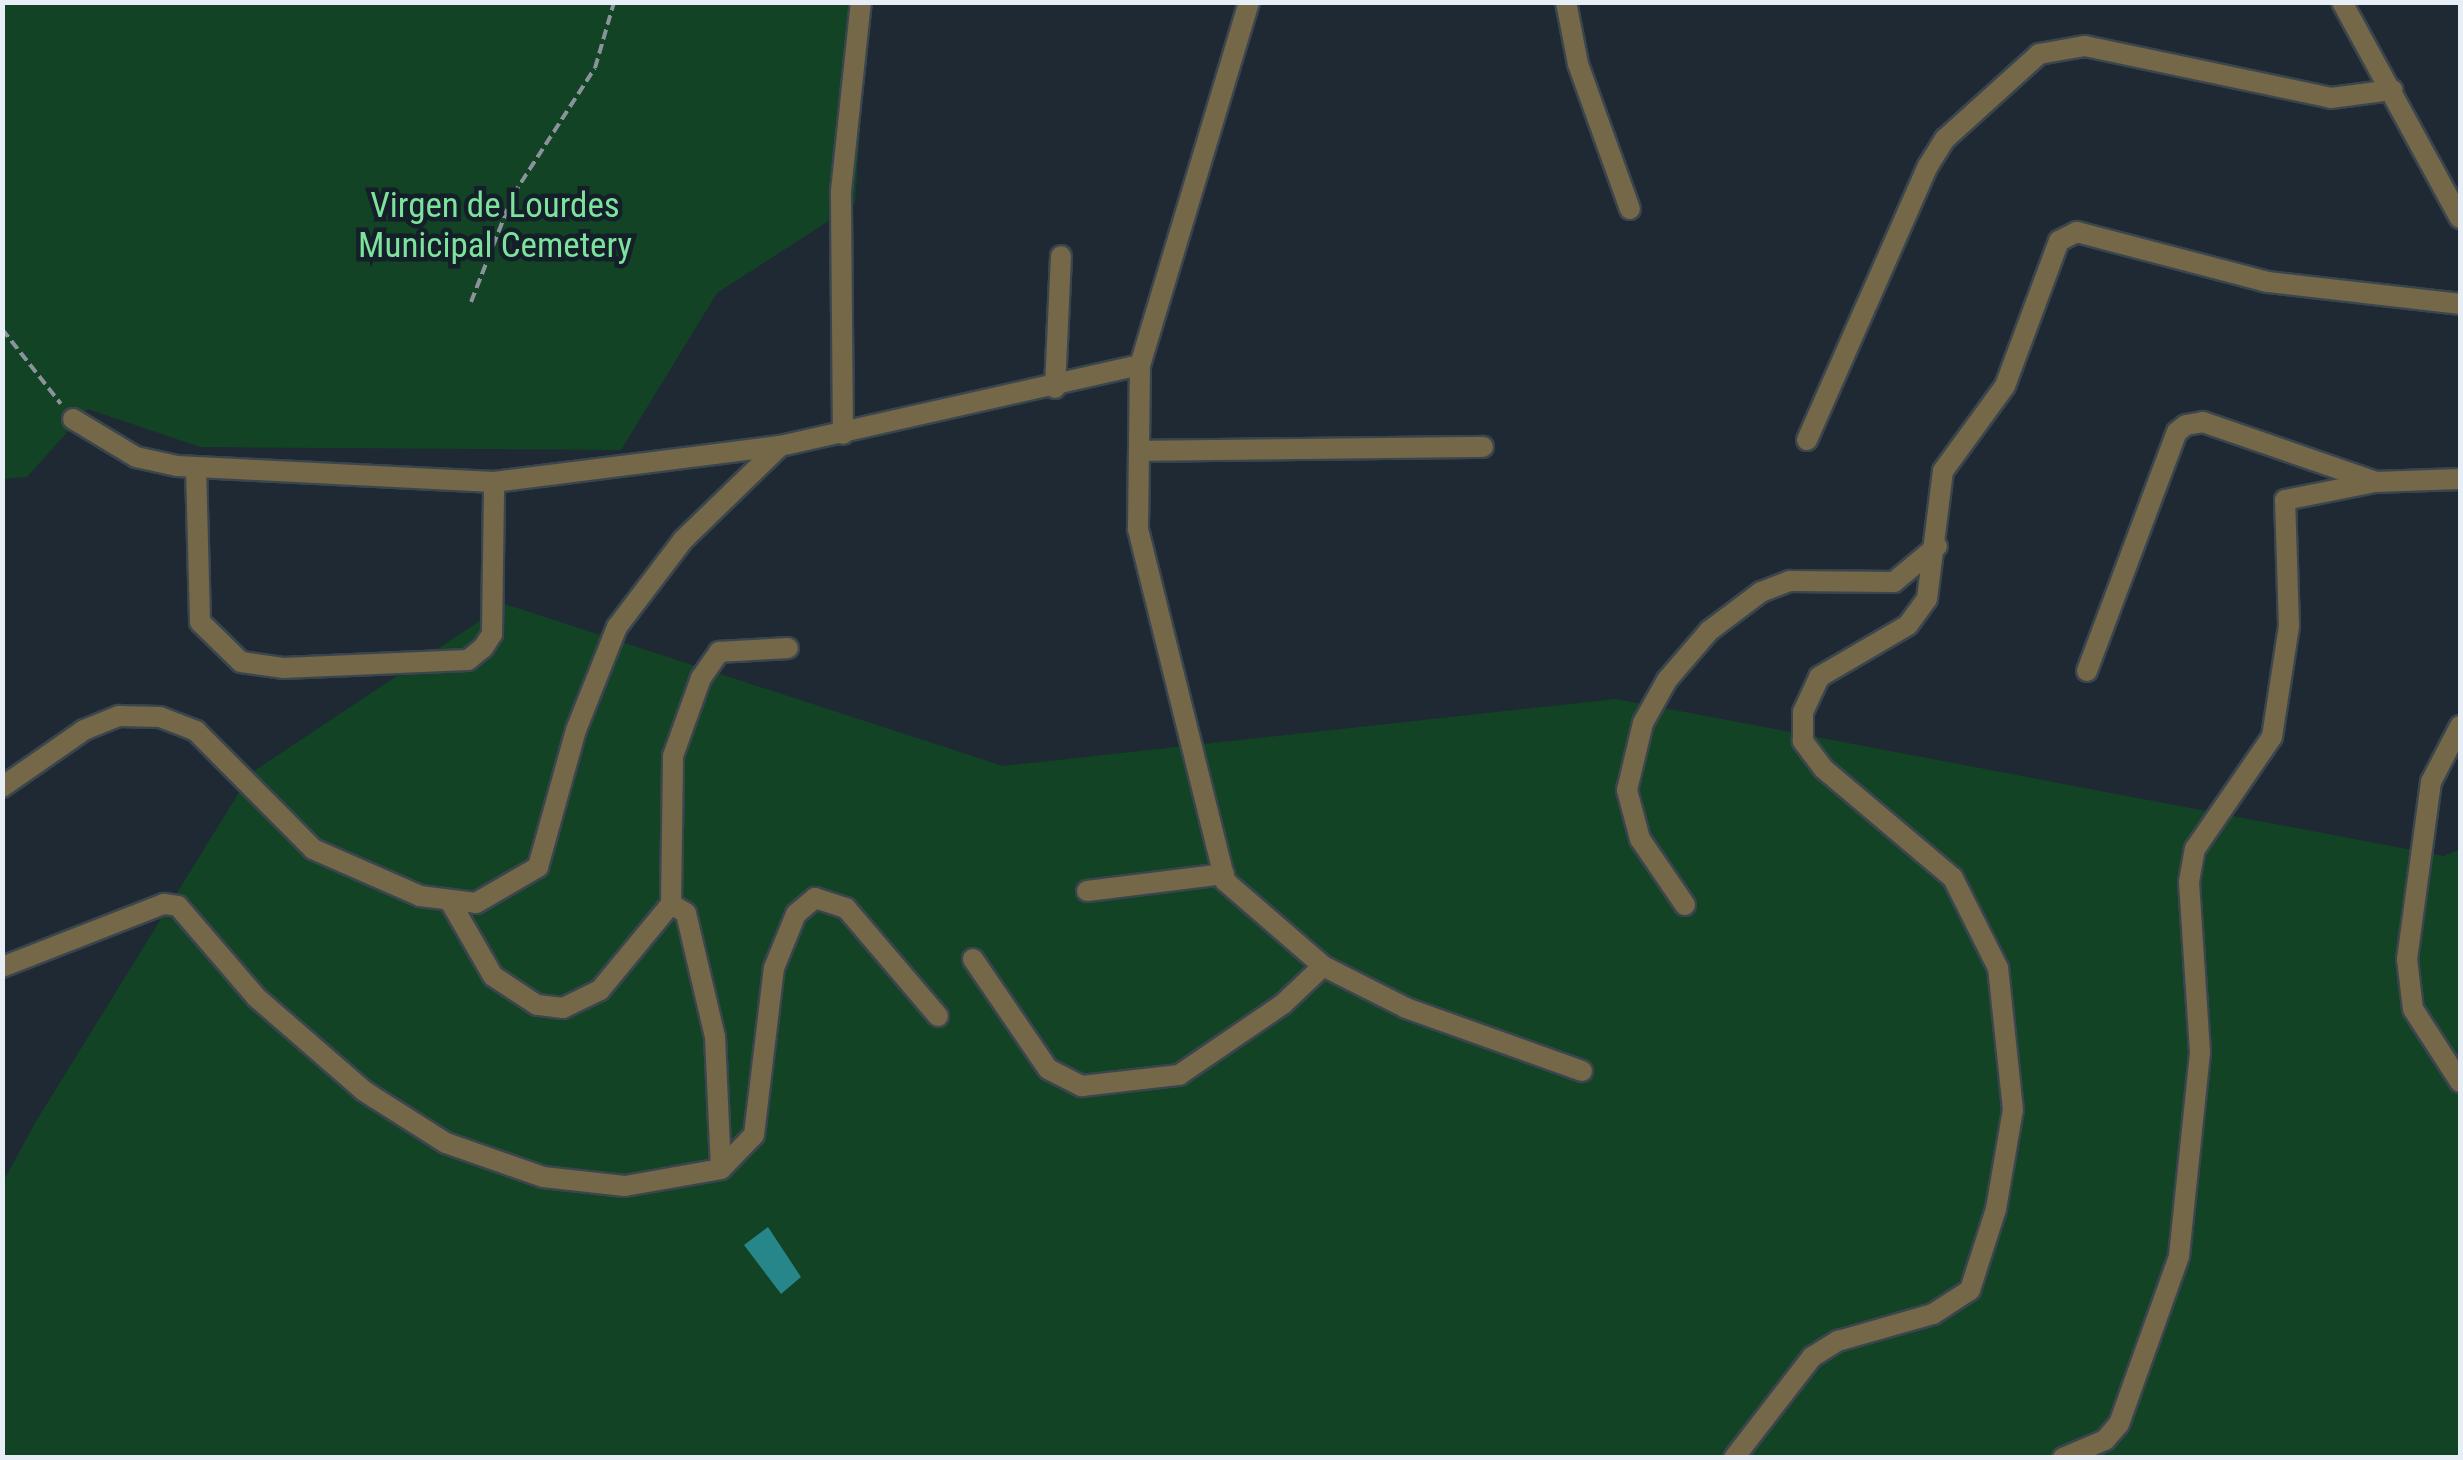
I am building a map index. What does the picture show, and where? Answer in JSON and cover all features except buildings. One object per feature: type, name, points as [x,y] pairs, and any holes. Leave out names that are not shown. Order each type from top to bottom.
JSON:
[{"type":"street","points":[[843,434],[841,191],[861,2]]},
{"type":"street","points":[[1249,2],[1140,365],[1138,528],[1224,874],[1323,966],[1406,1008],[1582,1071]]},
{"type":"street","points":[[1566,2],[1578,64],[1630,209]]},
{"type":"street","points":[[2342,2],[2460,218]]},
{"type":"street","points":[[1807,440],[1928,166],[1944,140],[2039,54],[2085,46],[2331,98],[2392,90]]},
{"type":"street","points":[[1734,1458],[1812,1357],[1838,1341],[1932,1314],[1970,1290],[2008,1161],[2012,1039],[1998,968],[1979,922],[1953,878],[1823,768],[1803,742],[1802,712],[1818,677],[1908,625],[1927,599],[1938,545],[1944,471],[2006,386],[2067,234],[2268,282],[2460,304]]},
{"type":"street","points":[[1055,388],[1061,256]]},
{"type":"street","points":[[73,420],[136,456],[196,466],[494,482],[780,446],[1055,388],[1140,365]]},
{"type":"street","points":[[2087,671],[2177,432],[2186,425],[2203,422],[2375,482]]},
{"type":"street","points":[[2,788],[84,730],[119,716],[160,717],[196,731],[313,848],[355,872],[450,903],[511,889],[538,867],[576,730],[617,627],[683,540],[780,446]]},
{"type":"street","points":[[1139,451],[1483,447]]},
{"type":"street","points":[[196,466],[200,622],[241,662],[283,668],[468,660],[483,648],[492,634],[494,482]]},
{"type":"street","points":[[2063,1458],[2105,1440],[2119,1424],[2178,1256],[2200,1052],[2189,882],[2195,849],[2272,737],[2289,626],[2282,507],[2288,494],[2375,482],[2460,479]]},
{"type":"street","points":[[1685,905],[1640,840],[1628,790],[1643,723],[1667,680],[1709,632],[1761,592],[1790,581],[1894,582],[1938,545]]},
{"type":"street","points":[[450,903],[493,976],[537,1005],[563,1008],[600,990],[671,904],[673,756],[701,678],[718,652],[788,648]]},
{"type":"street","points":[[2460,726],[2430,782],[2406,960],[2413,1010],[2460,1082]]},
{"type":"street","points":[[1087,891],[1224,874]]},
{"type":"street","points":[[2,966],[164,904],[178,906],[256,997],[364,1091],[446,1144],[543,1177],[625,1186],[721,1169],[754,1134],[774,968],[796,914],[815,898],[846,908],[938,1016]]},
{"type":"street","points":[[671,904],[694,927],[702,959],[718,1069],[721,1169]]},
{"type":"street","points":[[974,960],[1048,1069],[1082,1086],[1179,1075],[1323,966]]},
{"type":"path","points":[[472,302],[513,194],[595,68],[614,2]]},
{"type":"path","points":[[2,329],[73,420]]},
{"type":"green space","name":"Virgen de Lourdes Municipal Cemetery","points":[[3,3],[869,3],[855,204],[717,293],[621,450],[200,447],[88,409],[27,477],[3,479]]},
{"type":"green space","points":[[505,604],[1003,766],[1616,699],[2444,856],[2460,849],[2460,1457],[3,1458],[3,1182],[35,1123],[251,773]]},
{"type":"shaded area","points":[[768,1227],[801,1277],[781,1294],[744,1245]]}]
